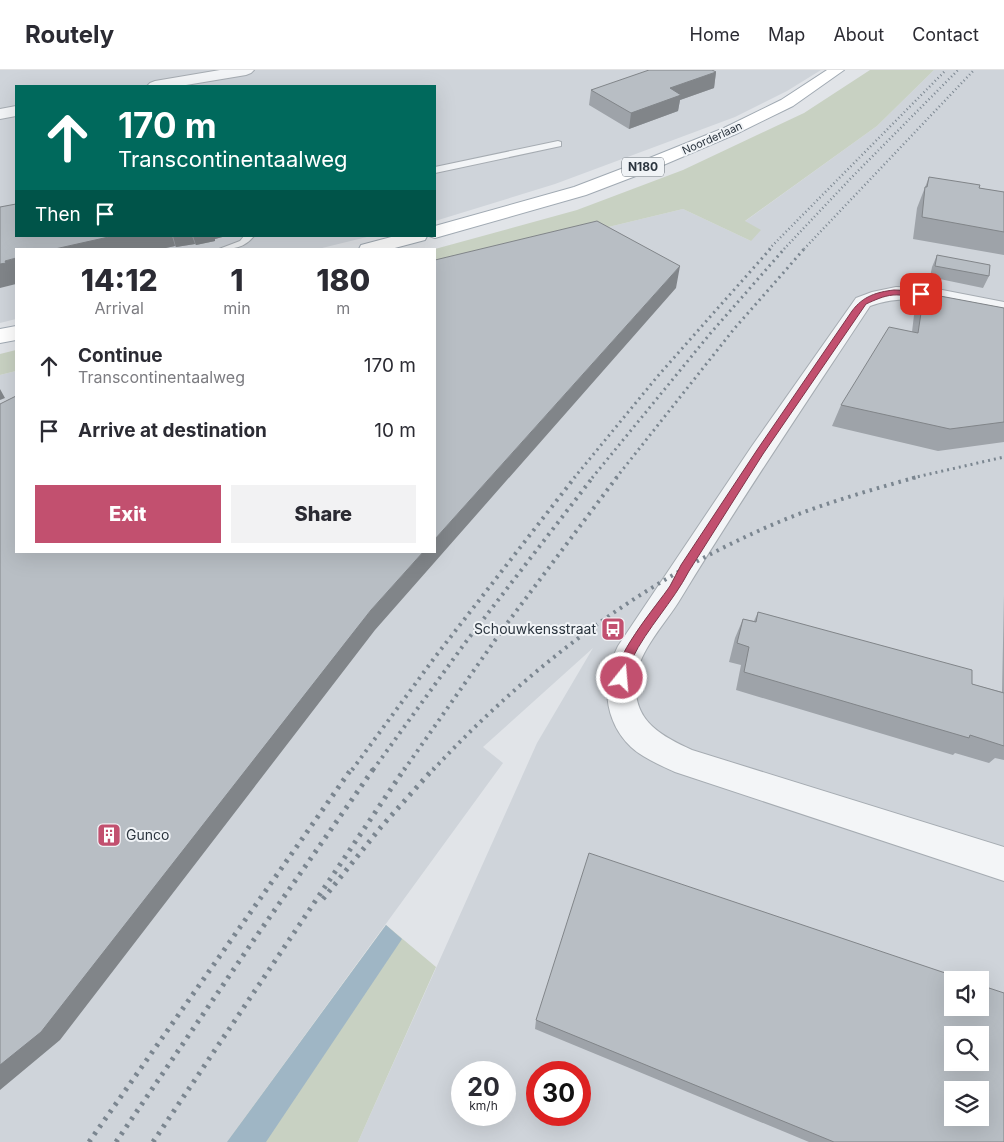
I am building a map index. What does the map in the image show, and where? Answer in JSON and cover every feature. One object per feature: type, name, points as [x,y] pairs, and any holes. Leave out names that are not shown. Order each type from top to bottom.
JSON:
[{"type":"main road","name":"Noorderlaan","points":[[436,232],[580,191],[648,165],[730,131],[787,103],[837,70]]},
{"type":"main road","points":[[372,248],[414,237]]},
{"type":"main road","points":[[0,336],[15,333]]},
{"type":"street","points":[[161,85],[246,70]]},
{"type":"street","points":[[0,114],[15,111]]},
{"type":"street","points":[[1004,308],[931,295],[894,292],[881,294],[863,302],[766,444],[626,659],[622,678],[621,698],[630,722],[642,738],[686,762],[1004,864]]},
{"type":"lane","points":[[436,170],[558,144]]},
{"type":"lane","points":[[227,248],[243,242],[248,237]]},
{"type":"shaded area","points":[[0,70],[821,70],[787,91],[735,117],[555,184],[436,221],[436,85],[15,85],[15,237],[367,237],[322,248],[15,248],[15,319],[0,323]]},
{"type":"shaded area","points":[[934,70],[1004,70],[1004,1142],[358,1142],[537,743],[593,648],[483,747],[503,763],[227,1142],[0,1142],[0,375],[15,371],[15,553],[436,553],[436,269],[683,209],[751,241],[744,222],[877,126]]},
{"type":"green space","points":[[870,70],[934,70],[877,126],[745,221],[761,230],[751,241],[683,209],[436,269],[436,249],[577,210],[683,170],[804,113]]},
{"type":"green space","points":[[15,350],[15,371],[0,375],[0,354]]},
{"type":"green space","points":[[386,925],[436,967],[358,1142],[227,1142]]},
{"type":"water","points":[[386,925],[402,939],[266,1142],[227,1142]]},
{"type":"building","points":[[649,70],[712,70],[716,72],[670,88],[681,95],[631,113],[591,90]]},
{"type":"building","points":[[929,177],[980,185],[979,188],[1004,192],[1004,232],[922,217],[925,187],[927,187]]},
{"type":"building","points":[[15,204],[15,237],[109,237],[59,248],[15,248],[15,258],[0,264],[0,207]]},
{"type":"building","points":[[597,221],[680,266],[436,538],[436,260]]},
{"type":"building","points":[[937,255],[990,265],[989,276],[935,266]]},
{"type":"building","points":[[924,293],[1004,308],[1004,422],[950,429],[841,405],[889,327],[918,333]]},
{"type":"building","name":"Gunco","points":[[15,396],[15,553],[422,553],[371,610],[41,1032],[0,1065],[0,404]]},
{"type":"building","points":[[758,612],[972,670],[972,684],[1004,693],[1004,746],[970,735],[969,738],[744,672],[749,647],[737,643],[743,619],[756,622]]},
{"type":"building","points":[[589,853],[944,973],[944,1016],[989,1016],[989,988],[1004,993],[1004,1142],[834,1142],[536,1020]]},
{"type":"railway","points":[[769,249],[946,70]]},
{"type":"railway","points":[[784,249],[958,70]]},
{"type":"railway","points":[[804,249],[974,70]]},
{"type":"railway","points":[[574,478],[657,377],[771,248]]},
{"type":"railway","points":[[592,478],[709,335],[785,248]]},
{"type":"railway","points":[[616,478],[734,329],[805,248]]},
{"type":"railway","points":[[912,478],[1004,457]]},
{"type":"railway","points":[[352,770],[435,657],[575,477]]},
{"type":"railway","points":[[373,770],[465,643],[593,477]]},
{"type":"railway","points":[[404,770],[505,626],[617,477]]},
{"type":"railway","points":[[433,770],[471,730],[554,657],[644,593],[740,539],[791,517],[838,500],[917,477]]},
{"type":"railway","points":[[89,1142],[352,768]]},
{"type":"railway","points":[[116,1142],[374,768]]},
{"type":"railway","points":[[153,1142],[405,768]]},
{"type":"railway","points":[[323,899],[381,827],[434,768]]},
{"type":"place","name":"Schouwkensstraat","points":[[613,629]]},
{"type":"place","name":"Gunco","points":[[109,835]]},
{"type":"route","points":[[622,678],[626,659],[639,638],[674,588],[684,568],[760,452],[855,312],[863,302],[881,294],[894,292],[921,294]]}]
